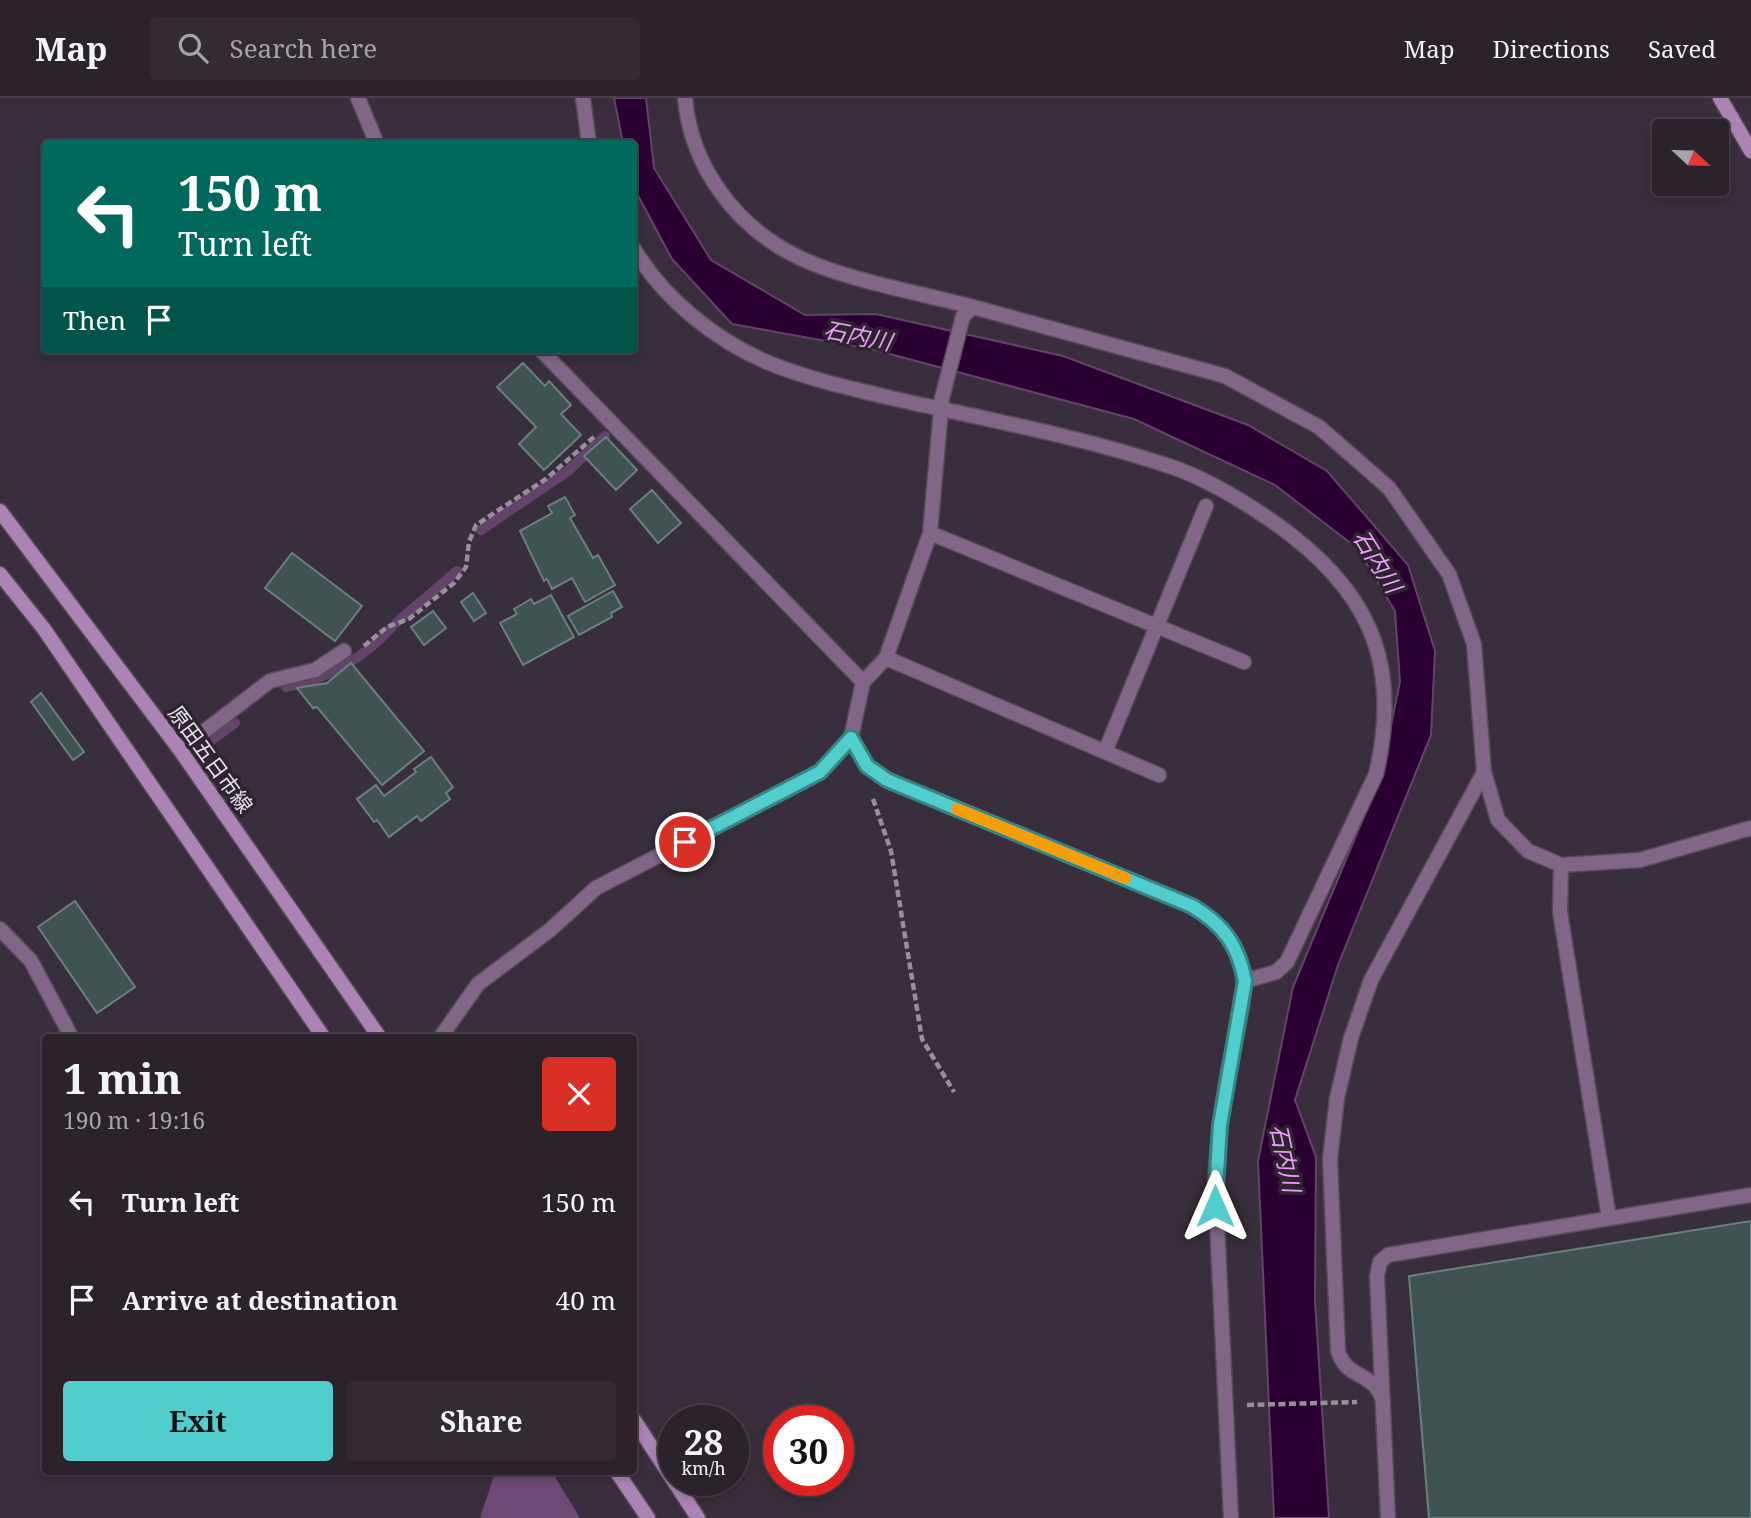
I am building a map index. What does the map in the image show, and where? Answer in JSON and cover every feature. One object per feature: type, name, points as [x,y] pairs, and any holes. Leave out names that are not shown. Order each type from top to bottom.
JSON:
[{"type":"main road","points":[[1720,98],[1751,151]]},
{"type":"main road","name":"原田五日市線","points":[[0,511],[180,750],[377,1034]]},
{"type":"main road","points":[[0,574],[44,629],[321,1034]]},
{"type":"main road","points":[[637,1425],[698,1518]]},
{"type":"main road","points":[[619,1475],[648,1518]]},
{"type":"street","points":[[358,98],[375,140]]},
{"type":"street","points":[[583,98],[588,140]]},
{"type":"street","points":[[685,98],[694,141],[706,170],[724,198],[746,222],[771,242],[799,258],[968,312],[1225,376],[1319,427],[1389,488],[1449,574],[1474,644],[1484,772],[1498,820],[1528,851],[1561,865],[1640,860],[1751,828]]},
{"type":"street","points":[[637,253],[666,291],[696,319],[731,343],[768,362],[808,376],[941,404],[1172,467],[1216,486],[1267,517],[1322,559],[1344,584],[1362,611],[1384,675],[1384,741],[1376,774],[1287,962],[1276,972],[1245,981]]},
{"type":"street","points":[[443,1034],[478,984],[550,930],[596,888],[820,772],[851,738],[863,682],[886,658],[930,533],[941,404],[968,312]]},
{"type":"street","points":[[545,354],[863,682]]},
{"type":"street","points":[[1105,752],[1206,506]]},
{"type":"street","points":[[930,533],[1244,662]]},
{"type":"street","points":[[180,750],[270,681],[315,670],[344,651]]},
{"type":"street","points":[[886,658],[1159,775]]},
{"type":"street","points":[[851,738],[867,766],[887,780],[1192,906],[1213,918],[1230,936],[1241,957],[1245,981],[1220,1125],[1215,1179],[1231,1518]]},
{"type":"street","points":[[1383,1401],[1380,1389],[1371,1380],[1350,1371],[1342,1362],[1338,1350],[1330,1171],[1337,1098],[1351,1038],[1371,980],[1484,772]]},
{"type":"street","points":[[1561,865],[1560,912],[1609,1219]]},
{"type":"street","points":[[0,929],[31,961],[70,1034]]},
{"type":"street","points":[[1388,1518],[1377,1276],[1380,1262],[1388,1255],[1751,1195]]},
{"type":"path","points":[[344,651],[357,651],[394,625],[410,619],[454,583],[466,567],[469,542],[476,525],[546,479],[610,423]]},
{"type":"path","points":[[869,788],[891,851],[922,1039],[954,1092]]},
{"type":"path","points":[[1258,1405],[1336,1402]]},
{"type":"shaded area","points":[[494,1475],[554,1475],[580,1518],[480,1518]]},
{"type":"water","name":"石内川","points":[[614,98],[646,98],[654,168],[711,260],[805,315],[876,314],[1063,356],[1248,425],[1327,471],[1408,565],[1435,651],[1431,735],[1338,965],[1295,1100],[1316,1157],[1315,1301],[1329,1518],[1274,1518],[1258,1161],[1293,987],[1380,778],[1400,682],[1395,611],[1358,549],[1275,485],[1134,419],[871,349],[732,324],[672,259],[637,194],[637,140],[622,140]]},
{"type":"building","points":[[523,363],[545,386],[549,381],[571,405],[561,414],[581,435],[544,470],[519,444],[536,427],[497,387]]},
{"type":"building","points":[[606,437],[637,470],[616,490],[584,456]]},
{"type":"building","points":[[652,490],[681,523],[658,543],[630,509]]},
{"type":"building","points":[[565,497],[575,515],[570,518],[593,558],[598,555],[615,585],[585,602],[572,578],[552,589],[547,579],[544,581],[520,531],[552,513],[548,506]]},
{"type":"building","points":[[292,553],[362,606],[335,641],[265,588]]},
{"type":"building","points":[[613,591],[622,607],[611,613],[612,617],[579,635],[568,616]]},
{"type":"building","points":[[473,593],[486,613],[474,621],[461,602]]},
{"type":"building","points":[[551,595],[574,637],[523,665],[500,623],[517,614],[514,609],[531,599],[534,604]]},
{"type":"building","points":[[433,611],[446,628],[424,645],[411,627]]},
{"type":"building","points":[[351,663],[424,751],[382,785],[317,707],[313,708],[297,688],[327,683]]},
{"type":"building","points":[[41,693],[84,752],[73,760],[31,702]]},
{"type":"building","points":[[431,757],[453,787],[446,793],[450,799],[421,821],[417,816],[389,837],[357,799],[376,785],[384,796]]},
{"type":"building","points":[[75,901],[135,987],[97,1013],[38,927]]},
{"type":"building","points":[[1751,1221],[1751,1518],[1429,1518],[1409,1276]]},
{"type":"waterway","points":[[481,530],[568,471],[605,436]]},
{"type":"waterway","points":[[397,622],[457,571]]},
{"type":"waterway","points":[[286,687],[316,679],[344,666],[392,627]]},
{"type":"waterway","points":[[212,740],[235,723]]},
{"type":"slow traffic","points":[[957,809],[1125,878]]},
{"type":"route","points":[[685,842],[820,772],[851,738],[867,766],[887,780],[1192,906],[1213,918],[1230,936],[1241,957],[1245,981],[1244,1005],[1228,1071],[1220,1125],[1215,1206]]}]
